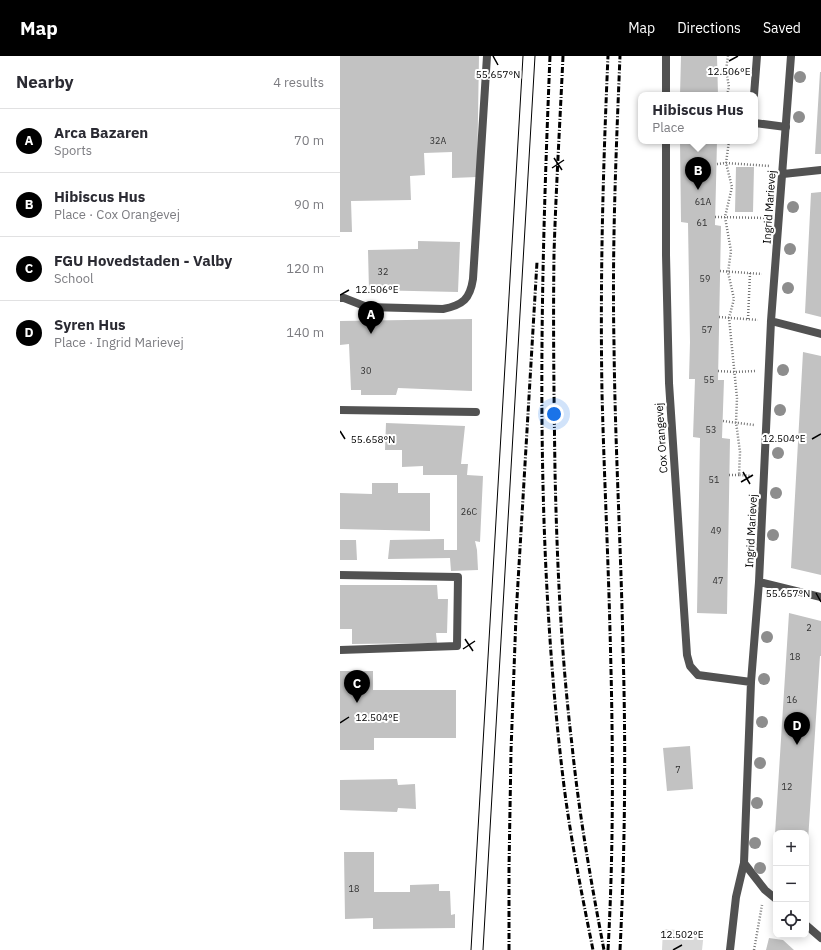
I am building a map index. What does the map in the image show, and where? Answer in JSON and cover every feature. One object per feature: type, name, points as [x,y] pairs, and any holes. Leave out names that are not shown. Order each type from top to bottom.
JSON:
[{"type":"street","points":[[340,298],[344,298],[367,307],[444,310],[456,307],[471,291],[487,56]]},
{"type":"street","points":[[666,56],[666,92]]},
{"type":"street","points":[[754,92],[757,56]]},
{"type":"street","name":"Ingrid Marievej","points":[[730,950],[736,897],[744,863],[751,682],[759,582],[771,321],[791,56]]},
{"type":"street","points":[[758,123],[786,127]]},
{"type":"street","name":"Cox Orangevej","points":[[666,144],[666,255],[669,383],[686,655],[690,666],[698,675],[751,682]]},
{"type":"street","points":[[783,170],[821,170]]},
{"type":"street","points":[[771,321],[821,334]]},
{"type":"street","points":[[340,410],[476,412]]},
{"type":"street","points":[[340,575],[458,577],[456,646],[340,650]]},
{"type":"street","points":[[759,582],[821,597]]},
{"type":"street","points":[[744,863],[765,890],[773,897]]},
{"type":"street","points":[[809,928],[821,938]]},
{"type":"path","points":[[728,56],[726,70],[729,87],[728,92]]},
{"type":"path","points":[[718,70],[726,70]]},
{"type":"path","points":[[729,144],[726,164],[732,187],[725,217],[731,251],[728,272],[734,299],[729,318],[737,398],[736,422],[740,452],[739,475]]},
{"type":"path","points":[[716,164],[783,170]]},
{"type":"path","points":[[715,217],[779,218]]},
{"type":"path","points":[[720,271],[775,274]]},
{"type":"path","points":[[748,319],[750,273]]},
{"type":"path","points":[[719,317],[771,321]]},
{"type":"path","points":[[718,371],[735,372],[769,370]]},
{"type":"path","points":[[723,422],[736,422]]},
{"type":"path","points":[[729,475],[764,477]]},
{"type":"path","points":[[754,950],[765,890]]},
{"type":"shaded area","points":[[663,929],[704,932],[702,950],[662,950]]},
{"type":"building","points":[[340,56],[479,56],[477,177],[452,178],[452,152],[424,153],[425,175],[410,176],[411,200],[351,201],[352,232],[340,232]]},
{"type":"building","points":[[681,56],[717,56],[718,92],[680,92]]},
{"type":"building","points":[[820,72],[821,154],[815,154]]},
{"type":"building","points":[[680,144],[717,144],[715,225],[721,226],[718,380],[724,380],[722,438],[730,439],[727,614],[697,613],[700,438],[693,437],[695,379],[689,379],[690,342],[688,223],[681,222]]},
{"type":"building","points":[[736,167],[754,167],[753,212],[735,212]]},
{"type":"building","points":[[821,192],[821,317],[805,313],[811,193]]},
{"type":"building","points":[[418,241],[460,242],[458,292],[369,290],[368,250],[418,249]]},
{"type":"building","points":[[472,319],[472,391],[398,388],[396,395],[361,395],[361,390],[351,390],[349,344],[340,345],[340,321]]},
{"type":"building","points":[[803,352],[821,356],[821,575],[791,568]]},
{"type":"building","points":[[386,423],[465,426],[461,464],[468,464],[467,475],[483,476],[480,542],[475,541],[478,570],[451,571],[450,558],[388,559],[390,540],[444,539],[444,550],[457,550],[457,475],[423,475],[423,466],[402,467],[402,450],[385,450]]},
{"type":"building","points":[[372,483],[398,483],[398,493],[430,493],[430,531],[340,529],[340,493],[372,494]]},
{"type":"building","points":[[340,540],[356,540],[357,560],[340,560]]},
{"type":"building","points":[[340,585],[437,585],[438,599],[448,599],[447,633],[436,633],[437,643],[352,644],[352,629],[340,629]]},
{"type":"building","points":[[789,613],[821,621],[821,656],[809,830],[775,830]]},
{"type":"building","points":[[340,671],[373,671],[373,690],[456,690],[456,738],[374,738],[374,750],[340,750]]},
{"type":"building","points":[[690,746],[693,789],[667,791],[663,748]]},
{"type":"building","points":[[397,779],[398,785],[415,784],[416,809],[398,808],[397,812],[340,810],[340,780]]},
{"type":"building","points":[[344,852],[374,852],[374,892],[410,892],[410,885],[439,884],[439,891],[450,891],[451,915],[455,914],[455,928],[373,929],[373,918],[345,919]]},
{"type":"building","points":[[769,938],[783,940],[794,950],[766,950]]},
{"type":"tram line","points":[[471,950],[523,56]]},
{"type":"tram line","points":[[483,950],[535,56]]},
{"type":"railway","points":[[550,56],[546,147],[542,330],[544,513],[548,604],[554,695],[564,786],[573,848],[593,950]]},
{"type":"railway","points":[[563,56],[554,254],[555,471],[558,574],[568,711],[578,797],[594,899],[604,950]]},
{"type":"railway","points":[[608,56],[603,182],[601,309],[612,751],[612,830],[608,950]]},
{"type":"railway","points":[[620,56],[615,200],[614,308],[624,724],[624,837],[620,950]]},
{"type":"railway","points":[[509,950],[511,751],[516,616],[537,262]]},
{"type":"place","name":"Hibiscus Hus","points":[[698,190]]},
{"type":"place","name":"Arca Bazaren","points":[[371,334]]},
{"type":"place","name":"FGU Hovedstaden - Valby","points":[[357,703]]},
{"type":"place","name":"Syren Hus","points":[[797,745]]}]
